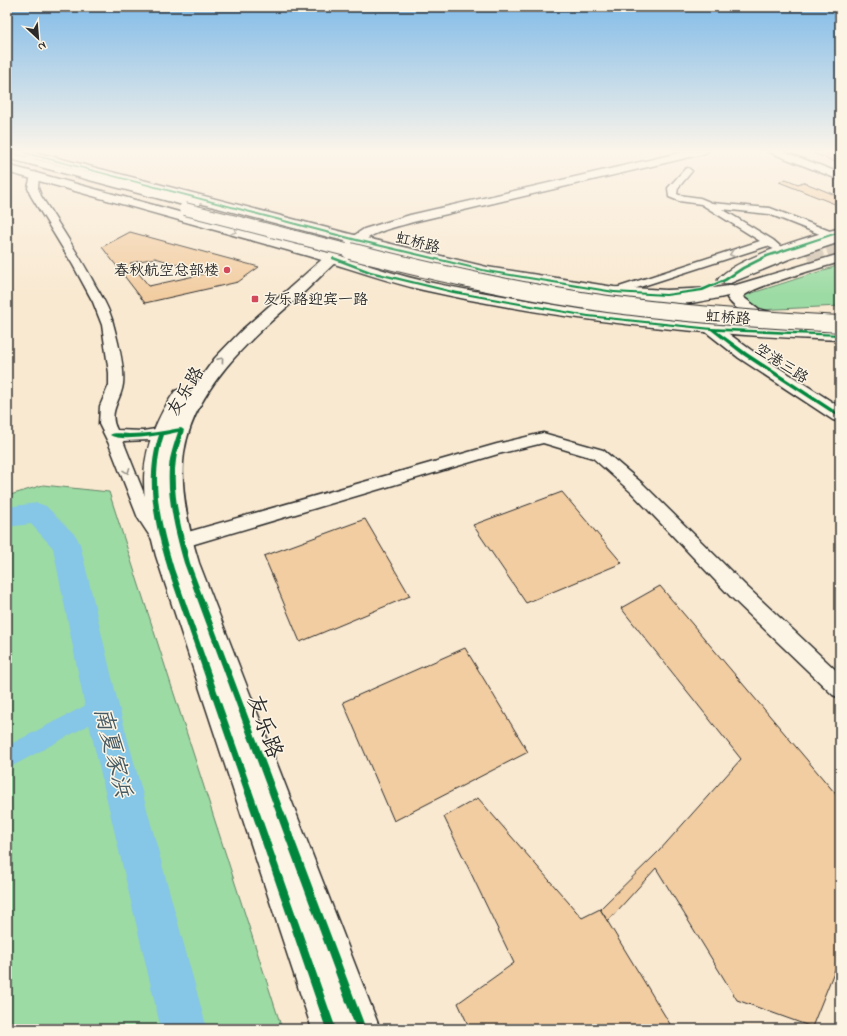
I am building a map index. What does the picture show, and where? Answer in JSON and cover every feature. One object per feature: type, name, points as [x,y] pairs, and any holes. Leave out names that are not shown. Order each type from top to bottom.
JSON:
[{"type":"main road","name":"虹桥路","points":[[119,199],[338,258],[486,293],[588,309],[700,323],[767,328],[840,330]]},
{"type":"main road","points":[[159,199],[433,266],[577,294],[625,300],[679,302],[710,297],[738,289],[808,258],[725,280]]},
{"type":"main road","points":[[168,199],[442,273],[531,292],[616,298],[755,312],[840,309]]},
{"type":"main road","name":"虹桥路","points":[[203,199],[351,238],[487,271],[616,298],[714,293],[738,289],[840,258]]},
{"type":"main road","points":[[351,238],[374,224],[405,215],[473,199]]},
{"type":"main road","points":[[351,238],[410,219],[495,199]]},
{"type":"main road","points":[[725,280],[743,268],[783,251],[837,235]]},
{"type":"main road","name":"虹桥路","points":[[672,294],[702,290],[837,235]]},
{"type":"main road","name":"友乐路","points":[[331,1029],[171,569],[172,542],[155,485],[155,459],[171,431],[193,403],[219,362],[258,323],[338,258],[351,238]]},
{"type":"main road","points":[[338,258],[546,298],[688,316],[786,320],[840,320]]},
{"type":"main road","name":"虹桥路","points":[[338,258],[370,272],[460,293],[588,316],[712,329],[840,336]]},
{"type":"main road","points":[[758,283],[738,292],[735,298],[749,311],[760,316],[786,320],[840,316]]},
{"type":"main road","points":[[577,294],[640,296],[672,294]]},
{"type":"main road","points":[[616,298],[722,316],[840,324]]},
{"type":"main road","name":"空港三路","points":[[712,329],[745,354],[840,416]]},
{"type":"main road","name":"友乐路","points":[[172,542],[187,563],[361,1029]]},
{"type":"street","points":[[38,199],[79,265],[99,302],[108,325],[116,373],[116,385],[105,417],[106,424],[113,435],[146,518],[172,542],[497,449],[544,438],[598,454],[637,488],[738,591],[840,688]]},
{"type":"street","points":[[696,199],[708,204],[783,251]]},
{"type":"street","points":[[708,204],[770,212],[837,235]]},
{"type":"street","points":[[616,298],[769,242]]},
{"type":"street","points":[[113,435],[125,437],[171,431]]},
{"type":"green space","points":[[840,265],[840,306],[758,310],[737,298]]},
{"type":"green space","points":[[43,485],[109,492],[282,1029],[7,1029],[7,496]]},
{"type":"building","points":[[823,199],[840,199],[840,206]]},
{"type":"building","name":"春秋航空总部楼","points":[[130,232],[259,267],[238,282],[145,303],[102,247]],"holes":[[[155,258],[208,273],[149,286],[130,263]]]},
{"type":"building","points":[[562,492],[622,563],[526,603],[473,525]]},
{"type":"building","points":[[365,519],[410,596],[300,642],[264,556]]},
{"type":"building","points":[[660,586],[840,799],[840,957],[812,1027],[737,1000],[656,868],[608,921],[600,909],[659,851],[741,759],[621,608]]},
{"type":"building","points":[[465,648],[528,752],[394,821],[343,702]]},
{"type":"building","points":[[478,798],[582,918],[600,909],[673,1029],[470,1029],[458,1003],[514,963],[444,817]]},
{"type":"waterway","name":"南夏家浜","points":[[7,517],[37,513],[66,544],[102,707],[184,1029]]},
{"type":"waterway","points":[[7,758],[102,707]]},
{"type":"tunnel","points":[[827,252],[840,248]]},
{"type":"tunnel","points":[[808,258],[830,251]]},
{"type":"cycle path","points":[[201,199],[356,240],[487,271],[614,292],[666,295],[702,290],[725,280],[743,268],[767,256],[840,232]]},
{"type":"cycle path","points":[[333,258],[370,272],[453,292],[588,316],[712,329],[840,335]]},
{"type":"cycle path","points":[[712,329],[745,354],[840,416]]},
{"type":"cycle path","points":[[113,435],[139,436],[181,430],[173,460],[172,485],[178,526],[187,563],[361,1029]]},
{"type":"cycle path","points":[[162,433],[155,457],[154,487],[160,529],[167,556],[331,1029]]},
{"type":"place","name":"春秋航空总部楼","points":[[227,270]]},
{"type":"place","name":"友乐路迎宾一路","points":[[255,299]]}]
